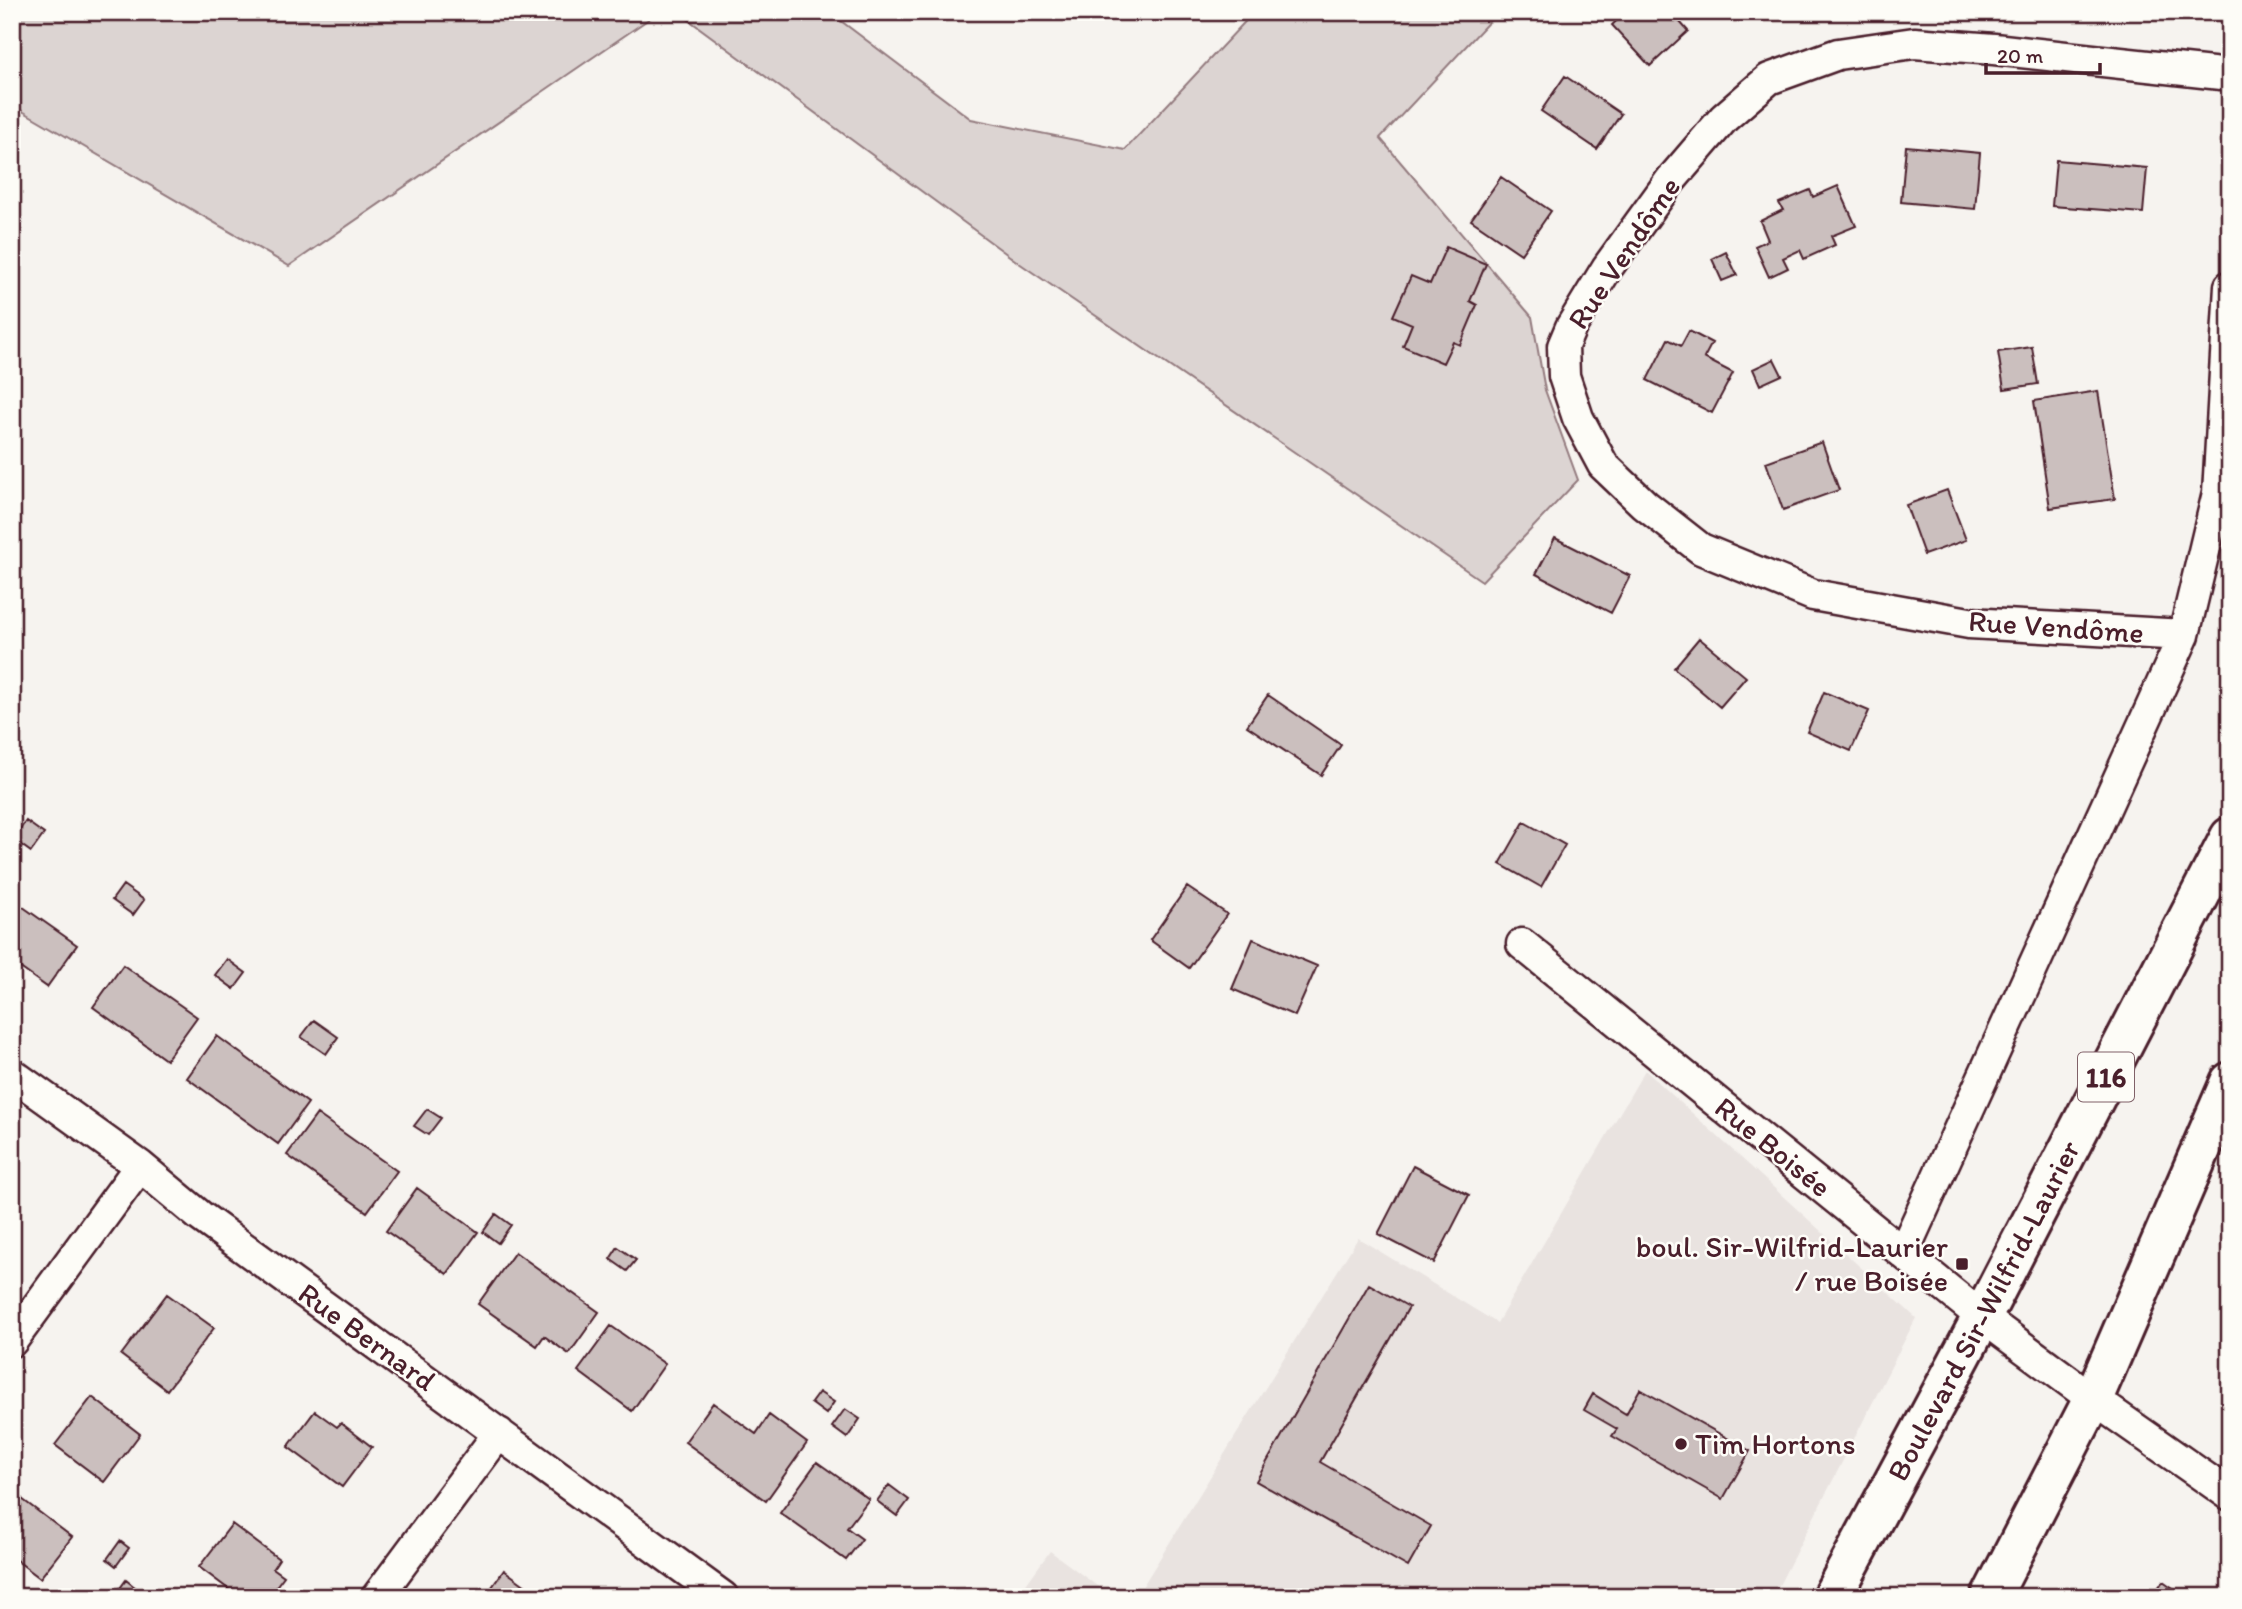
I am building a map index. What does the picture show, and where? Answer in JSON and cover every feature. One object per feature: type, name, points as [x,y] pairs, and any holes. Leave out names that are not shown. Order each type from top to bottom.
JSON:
[{"type":"main road","name":"Boulevard Sir-Wilfrid-Laurier","points":[[1832,1597],[1982,1317],[2230,837]]},
{"type":"main road","points":[[1991,1597],[2093,1399],[2230,1082]]},
{"type":"street","name":"Rue Vendôme","points":[[2184,635],[1969,623],[1813,595],[1701,549],[1645,505],[1603,464],[1578,418],[1564,376],[1563,346],[1571,327],[1607,268],[1670,181],[1724,118],[1769,79],[1838,54],[1914,43],[2230,75]]},
{"type":"street","name":"Rue Vendôme","points":[[1903,1253],[2184,635],[2218,493],[2230,286]]},
{"type":"street","name":"Rue Boisée","points":[[1522,944],[1982,1317],[2230,1495]]},
{"type":"street","name":"Rue Bernard","points":[[12,1074],[139,1166],[200,1216],[723,1597]]},
{"type":"street","points":[[12,1340],[139,1166]]},
{"type":"street","points":[[377,1597],[499,1433]]},
{"type":"shaded area","points":[[12,12],[659,12],[289,266],[12,105]]},
{"type":"shaded area","points":[[678,12],[829,12],[971,119],[1125,150],[1254,12],[1498,12],[1380,138],[1532,317],[1545,390],[1578,480],[1482,581],[1019,263]]},
{"type":"shaded area","points":[[1645,1070],[1916,1318],[1773,1597],[1136,1597],[1358,1238],[1497,1323]]},
{"type":"shaded area","points":[[1050,1551],[1112,1597],[1017,1597]]},
{"type":"building","points":[[1626,12],[1671,12],[1688,31],[1650,66],[1612,25]]},
{"type":"building","points":[[1565,76],[1621,114],[1597,149],[1541,111]]},
{"type":"building","points":[[1906,146],[1980,153],[1975,209],[1901,202]]},
{"type":"building","points":[[2056,160],[2147,168],[2143,213],[2052,206]]},
{"type":"building","points":[[1501,177],[1551,211],[1521,254],[1471,220]]},
{"type":"building","points":[[1838,186],[1856,226],[1831,236],[1835,245],[1804,259],[1800,250],[1783,258],[1788,268],[1769,277],[1755,246],[1768,240],[1760,221],[1783,210],[1779,203],[1810,190],[1813,197]]},
{"type":"building","points":[[1446,247],[1486,264],[1470,301],[1477,305],[1460,345],[1453,342],[1443,363],[1403,346],[1412,324],[1393,316],[1411,276],[1430,284]]},
{"type":"building","points":[[1726,252],[1737,275],[1722,281],[1712,259]]},
{"type":"building","points":[[1689,331],[1712,343],[1704,358],[1733,373],[1712,413],[1647,380],[1668,339],[1681,346]]},
{"type":"building","points":[[2032,347],[2038,384],[2004,389],[1998,352]]},
{"type":"building","points":[[1774,359],[1782,375],[1760,385],[1753,369]]},
{"type":"building","points":[[2098,391],[2115,499],[2050,508],[2034,401]]},
{"type":"building","points":[[1822,442],[1839,490],[1783,510],[1766,462]]},
{"type":"building","points":[[1947,490],[1966,540],[1924,555],[1906,505]]},
{"type":"building","points":[[1555,538],[1630,576],[1611,613],[1536,574]]},
{"type":"building","points":[[1699,638],[1746,677],[1720,707],[1674,668]]},
{"type":"building","points":[[1824,692],[1869,711],[1851,751],[1807,732]]},
{"type":"building","points":[[1268,695],[1341,745],[1321,775],[1247,726]]},
{"type":"building","points":[[26,821],[44,834],[31,852],[13,839]]},
{"type":"building","points":[[1524,822],[1565,845],[1541,887],[1500,864]]},
{"type":"building","points":[[123,885],[144,900],[133,915],[112,900]]},
{"type":"building","points":[[1187,887],[1227,914],[1189,968],[1150,940]]},
{"type":"building","points":[[16,902],[77,945],[47,987],[12,962],[12,908]]},
{"type":"building","points":[[1253,939],[1317,966],[1295,1016],[1232,989]]},
{"type":"building","points":[[227,959],[246,973],[234,989],[215,975]]},
{"type":"building","points":[[123,965],[197,1017],[166,1060],[93,1007]]},
{"type":"building","points":[[314,1020],[338,1037],[326,1054],[301,1037]]},
{"type":"building","points":[[217,1036],[308,1103],[278,1144],[187,1078]]},
{"type":"building","points":[[427,1109],[441,1118],[428,1135],[414,1126]]},
{"type":"building","points":[[317,1114],[397,1171],[367,1212],[287,1155]]},
{"type":"building","points":[[1413,1166],[1469,1195],[1434,1263],[1378,1234]]},
{"type":"building","points":[[417,1188],[478,1232],[447,1274],[386,1231]]},
{"type":"building","points":[[496,1214],[511,1225],[498,1243],[483,1232]]},
{"type":"building","points":[[618,1247],[636,1260],[627,1271],[610,1259]]},
{"type":"building","points":[[515,1252],[599,1312],[569,1354],[544,1336],[537,1346],[478,1304]]},
{"type":"building","points":[[1369,1284],[1409,1307],[1320,1462],[1431,1526],[1408,1567],[1256,1481]]},
{"type":"building","points":[[167,1294],[214,1328],[167,1390],[121,1355]]},
{"type":"building","points":[[611,1326],[665,1364],[632,1411],[578,1371]]},
{"type":"building","name":"Tim Hortons","points":[[1640,1389],[1750,1451],[1723,1499],[1612,1436],[1617,1429],[1584,1410],[1593,1394],[1626,1414]]},
{"type":"building","points":[[819,1392],[834,1402],[826,1414],[811,1403]]},
{"type":"building","points":[[92,1397],[140,1434],[104,1482],[55,1445]]},
{"type":"building","points":[[713,1403],[756,1434],[769,1415],[807,1443],[766,1501],[685,1442]]},
{"type":"building","points":[[845,1409],[860,1419],[847,1438],[832,1427]]},
{"type":"building","points":[[315,1411],[337,1427],[341,1423],[372,1447],[342,1487],[288,1447]]},
{"type":"building","points":[[817,1462],[869,1499],[847,1528],[862,1539],[846,1560],[780,1513]]},
{"type":"building","points":[[889,1485],[909,1500],[897,1516],[877,1501]]},
{"type":"building","points":[[18,1496],[72,1537],[40,1578],[12,1557],[12,1504]]},
{"type":"building","points":[[232,1524],[279,1559],[273,1568],[284,1576],[268,1597],[239,1597],[199,1567]]},
{"type":"building","points":[[120,1541],[129,1548],[116,1566],[107,1559]]},
{"type":"building","points":[[504,1570],[541,1597],[485,1597]]},
{"type":"building","points":[[126,1580],[136,1588],[130,1597],[118,1597],[115,1595]]},
{"type":"building","points":[[2163,1581],[2186,1597],[2152,1597]]},
{"type":"place","name":"boul. Sir-Wilfrid-Laurier / rue Boisée","points":[[1962,1264]]},
{"type":"place","name":"Tim Hortons","points":[[1681,1444]]}]
